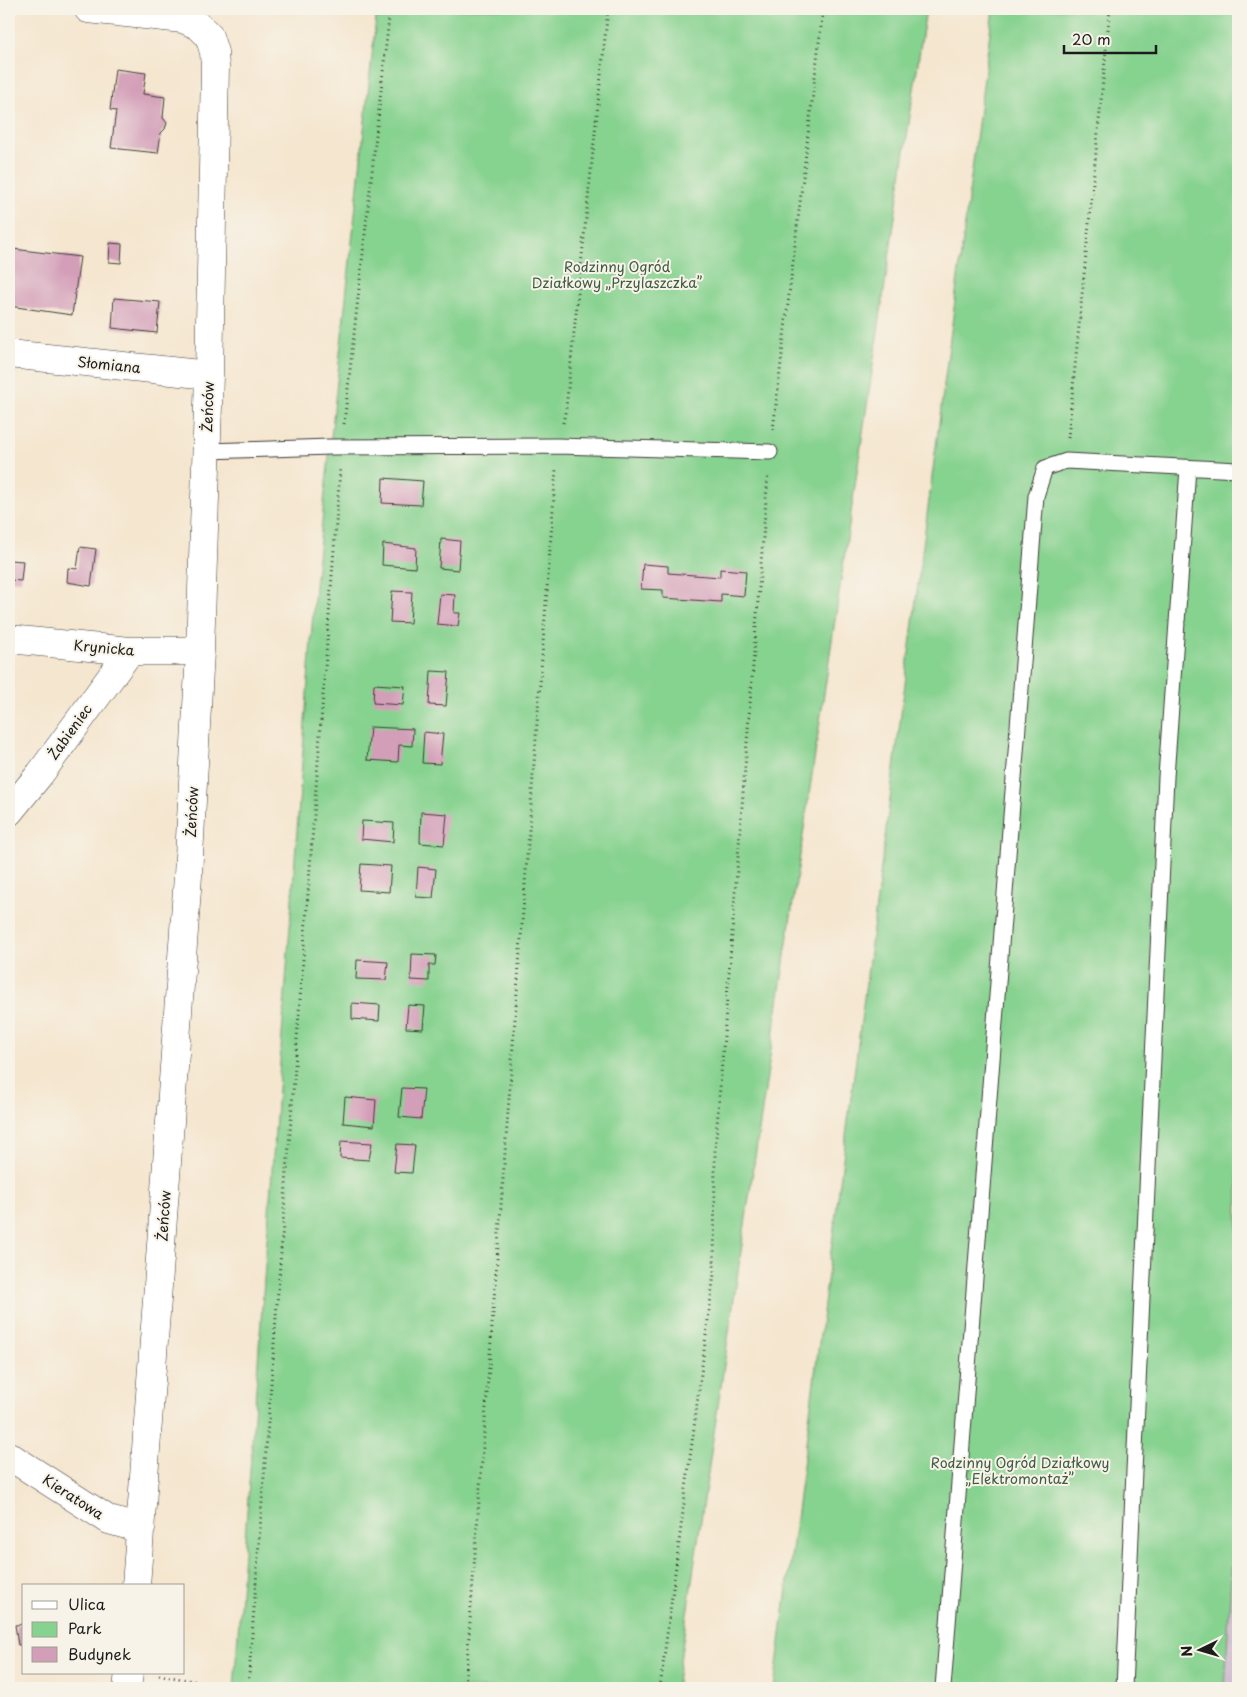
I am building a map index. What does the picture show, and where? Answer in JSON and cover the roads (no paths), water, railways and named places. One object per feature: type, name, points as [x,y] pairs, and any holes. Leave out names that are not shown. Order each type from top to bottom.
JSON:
[{"type":"street","name":"Żeńców","points":[[88,9],[183,19],[199,26],[209,36],[214,52],[209,376],[200,651],[188,886],[136,1584]]},
{"type":"street","name":"Słomiana","points":[[9,354],[209,376]]},
{"type":"street","name":"Krynicka","points":[[9,639],[130,652],[200,651]]},
{"type":"street","name":"Żabieniec","points":[[9,812],[40,774],[130,652]]},
{"type":"street","name":"Kieratowa","points":[[9,1456],[109,1520],[141,1529]]},
{"type":"street","points":[[127,1688],[128,1674]]},
{"type":"lane","points":[[206,451],[342,447],[557,446],[770,452]]},
{"type":"lane","points":[[943,1688],[1036,496],[1045,468],[1066,461],[1238,470]]},
{"type":"lane","points":[[1124,1688],[1166,777],[1188,468]]},
{"type":"park label","name":"Rodzinny Ogród Działkowy „Przylaszczka”","points":[[617,276]]},
{"type":"park label","name":"Rodzinny Ogród Działkowy „Elektromontaż”","points":[[1020,1472]]}]
